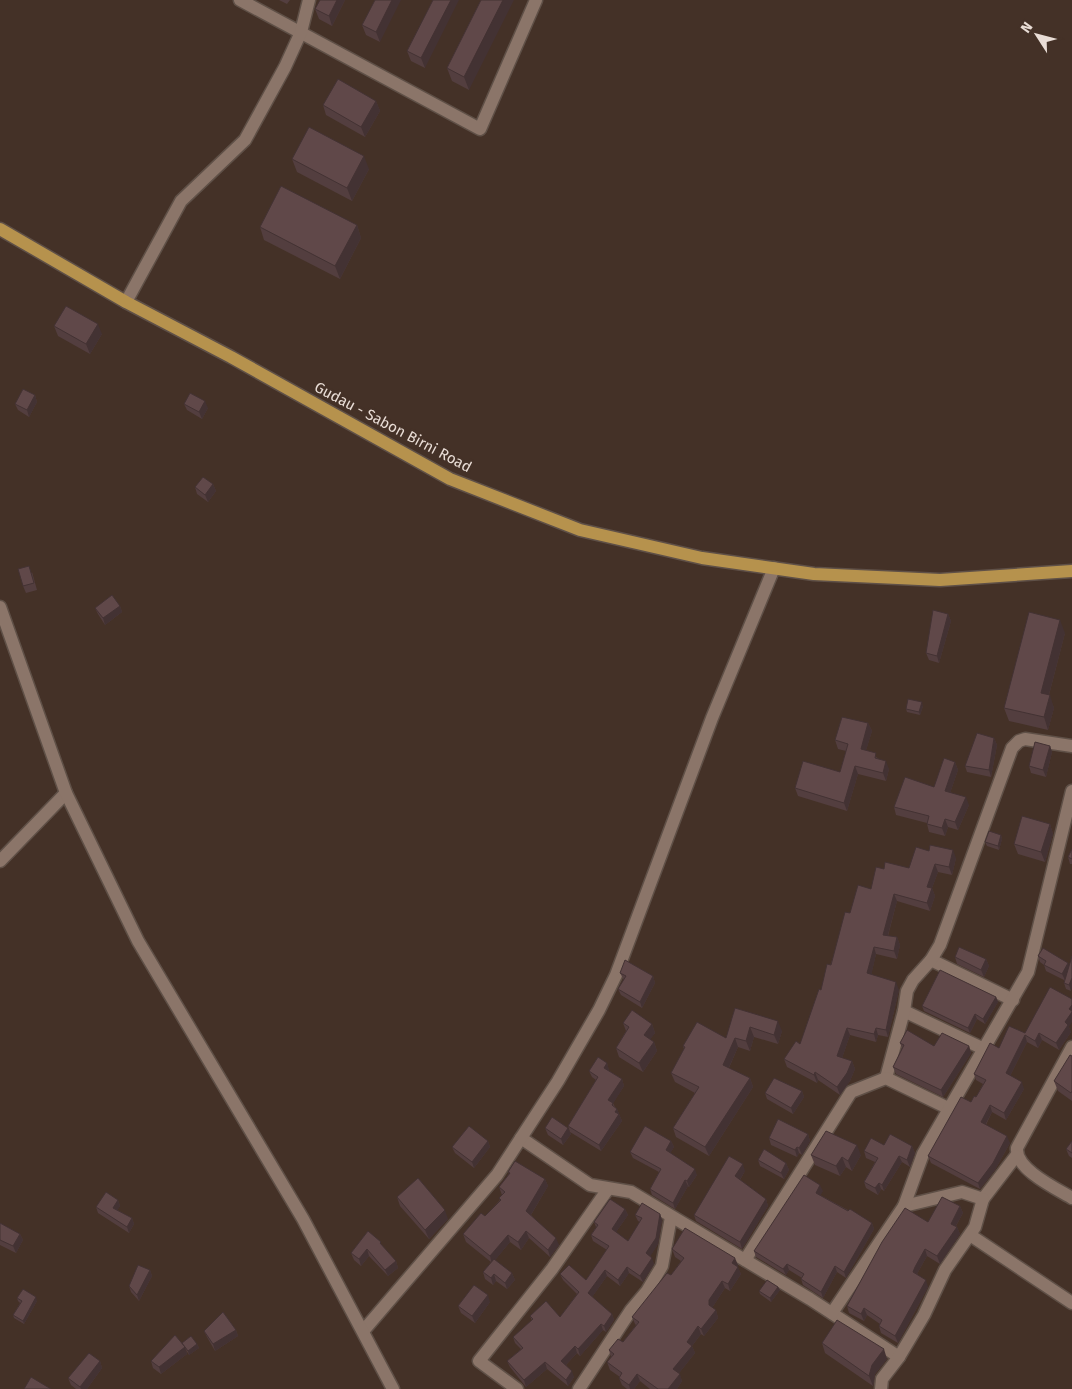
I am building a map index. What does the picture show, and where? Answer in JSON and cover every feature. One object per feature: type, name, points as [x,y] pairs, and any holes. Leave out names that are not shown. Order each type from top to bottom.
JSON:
[{"type":"main road","name":"Gudau - Sabon Birni Road","points":[[0,229],[126,302],[231,357],[450,479],[580,530],[702,558],[814,574],[940,580],[1072,571]]},
{"type":"street","points":[[240,0],[480,129],[536,0]]},
{"type":"street","points":[[126,302],[181,201],[245,140],[285,67],[300,32],[309,0]]},
{"type":"street","points":[[364,1330],[497,1175],[594,1018],[616,975],[712,718],[774,568]]},
{"type":"street","points":[[0,607],[66,793],[138,941],[304,1219],[364,1330],[393,1389]]},
{"type":"street","points":[[886,1078],[904,1012],[907,991],[913,980],[931,960],[940,945],[1012,748],[1019,741],[1025,739],[1072,746]]},
{"type":"street","points":[[832,1313],[904,1206],[923,1154],[1028,972],[1072,791]]},
{"type":"street","points":[[0,861],[66,793]]},
{"type":"street","points":[[931,960],[1013,1000]]},
{"type":"street","points":[[904,1012],[984,1049]]},
{"type":"street","points":[[881,1389],[882,1379],[899,1357],[924,1315],[944,1270],[975,1227],[982,1199],[1016,1156],[1017,1148],[1072,1047]]},
{"type":"street","points":[[745,1260],[851,1092],[886,1078],[950,1110]]},
{"type":"street","points":[[521,1138],[590,1184],[608,1189],[627,1190],[832,1313],[899,1357]]},
{"type":"street","points":[[1016,1156],[1020,1163],[1049,1185],[1072,1198]]},
{"type":"street","points":[[517,1389],[479,1361],[552,1269],[608,1189]]},
{"type":"street","points":[[904,1206],[962,1192],[982,1199]]},
{"type":"street","points":[[578,1389],[631,1310],[647,1291],[662,1266],[671,1217]]},
{"type":"street","points":[[970,1236],[1072,1303]]},
{"type":"building","points":[[320,0],[337,0],[329,16],[315,9]]},
{"type":"building","points":[[375,0],[392,0],[376,32],[362,25]]},
{"type":"building","points":[[433,0],[451,0],[421,58],[407,51]]},
{"type":"building","points":[[481,0],[503,0],[464,77],[447,68]]},
{"type":"building","points":[[338,79],[376,101],[361,127],[323,105]]},
{"type":"building","points":[[309,127],[364,156],[347,188],[292,159]]},
{"type":"building","points":[[281,186],[357,225],[335,266],[260,227]]},
{"type":"building","points":[[66,306],[98,324],[86,344],[54,326]]},
{"type":"building","points":[[23,389],[35,395],[27,410],[15,404]]},
{"type":"building","points":[[190,393],[205,401],[199,412],[184,404]]},
{"type":"building","points":[[203,477],[213,484],[205,495],[195,487]]},
{"type":"building","points":[[29,566],[34,583],[23,586],[18,569]]},
{"type":"building","points":[[112,595],[120,606],[103,618],[95,608]]},
{"type":"building","points":[[933,610],[948,614],[937,656],[926,653]]},
{"type":"building","points":[[1029,612],[1060,620],[1041,693],[1050,695],[1044,717],[1004,708]]},
{"type":"building","points":[[908,699],[922,702],[919,712],[906,709]]},
{"type":"building","points":[[842,717],[868,723],[861,749],[876,753],[875,758],[886,761],[883,773],[855,766],[844,803],[795,788],[803,761],[840,772],[848,744],[835,740]]},
{"type":"building","points":[[977,733],[994,738],[989,770],[965,766]]},
{"type":"building","points":[[1035,742],[1050,746],[1043,770],[1029,766]]},
{"type":"building","points":[[944,758],[955,762],[945,791],[966,797],[955,822],[945,819],[942,828],[927,824],[929,816],[894,807],[905,777],[934,787]]},
{"type":"building","points":[[1022,816],[1050,824],[1041,852],[1014,844]]},
{"type":"building","points":[[989,831],[1001,835],[998,846],[985,842]]},
{"type":"building","points":[[930,845],[953,850],[949,867],[935,864],[927,887],[932,888],[927,903],[894,894],[883,935],[897,937],[894,951],[874,947],[867,973],[896,982],[886,1030],[876,1028],[874,1034],[847,1028],[837,1056],[852,1061],[847,1073],[837,1087],[815,1072],[814,1075],[784,1059],[796,1041],[800,1044],[819,989],[821,990],[827,964],[831,965],[845,912],[850,913],[858,885],[871,889],[876,867],[884,869],[885,862],[909,868],[916,847],[929,851]]},
{"type":"building","points":[[1072,849],[1072,859],[1068,857]]},
{"type":"building","points":[[959,947],[986,959],[981,970],[955,957]]},
{"type":"building","points":[[1043,948],[1068,963],[1062,974],[1044,965],[1046,961],[1038,956]]},
{"type":"building","points":[[1072,956],[1072,978],[1069,985],[1064,983]]},
{"type":"building","points":[[625,960],[653,976],[640,1002],[618,989],[626,976],[620,973]]},
{"type":"building","points":[[940,970],[996,997],[983,1019],[975,1014],[968,1028],[922,1006]]},
{"type":"building","points":[[1050,987],[1072,999],[1072,1005],[1069,1009],[1072,1012],[1065,1022],[1068,1025],[1056,1043],[1039,1033],[1035,1041],[1025,1035],[1006,1073],[1022,1082],[1004,1113],[990,1105],[981,1122],[1007,1136],[993,1163],[978,1183],[928,1156],[961,1097],[971,1102],[986,1080],[974,1074],[990,1043],[999,1048],[1009,1026],[1025,1033]]},
{"type":"building","points":[[735,1008],[778,1021],[774,1035],[750,1027],[746,1041],[735,1038],[723,1065],[750,1078],[705,1147],[673,1128],[699,1087],[671,1073],[685,1047],[683,1046],[697,1022],[726,1038]]},
{"type":"building","points":[[632,1010],[652,1024],[644,1035],[654,1042],[639,1063],[616,1048],[629,1027],[623,1023]]},
{"type":"building","points":[[907,1030],[934,1046],[942,1033],[969,1046],[941,1090],[893,1067],[904,1045],[900,1043]]},
{"type":"building","points":[[1070,1055],[1072,1056],[1071,1093],[1054,1081]]},
{"type":"building","points":[[598,1057],[607,1063],[604,1068],[622,1079],[608,1100],[613,1103],[612,1105],[617,1109],[615,1112],[619,1114],[599,1145],[568,1126],[598,1077],[589,1071]]},
{"type":"building","points":[[774,1078],[802,1091],[791,1108],[765,1093]]},
{"type":"building","points":[[552,1117],[568,1128],[561,1139],[545,1128]]},
{"type":"building","points":[[778,1119],[808,1134],[799,1148],[797,1147],[795,1150],[769,1138]]},
{"type":"building","points":[[469,1126],[488,1141],[472,1162],[452,1147]]},
{"type":"building","points":[[645,1126],[671,1141],[666,1150],[695,1169],[687,1181],[685,1180],[673,1203],[650,1189],[661,1169],[630,1152]]},
{"type":"building","points":[[826,1131],[857,1145],[848,1161],[842,1157],[836,1166],[811,1155]]},
{"type":"building","points":[[890,1134],[912,1146],[907,1160],[899,1156],[882,1185],[879,1183],[875,1188],[864,1182],[878,1158],[864,1151],[871,1138],[884,1145]]},
{"type":"building","points":[[1072,1141],[1072,1153],[1066,1149]]},
{"type":"building","points":[[764,1149],[786,1163],[781,1173],[758,1160]]},
{"type":"building","points":[[729,1156],[743,1164],[735,1176],[766,1199],[740,1242],[694,1215]]},
{"type":"building","points":[[515,1161],[545,1179],[526,1211],[556,1238],[548,1250],[526,1231],[518,1242],[508,1235],[490,1256],[463,1234],[481,1213],[485,1216],[501,1200],[499,1198],[505,1192],[499,1187],[510,1173],[508,1172]]},
{"type":"building","points":[[804,1175],[820,1185],[816,1193],[848,1211],[850,1209],[872,1223],[844,1272],[835,1266],[821,1292],[801,1279],[804,1274],[787,1264],[783,1269],[754,1251]]},
{"type":"building","points":[[418,1178],[445,1210],[425,1230],[397,1197]]},
{"type":"building","points":[[106,1192],[118,1200],[113,1208],[132,1218],[127,1227],[96,1207]]},
{"type":"building","points":[[942,1197],[960,1206],[951,1224],[957,1227],[937,1256],[925,1249],[913,1272],[926,1280],[895,1336],[879,1326],[882,1320],[864,1308],[861,1314],[847,1306],[882,1242],[905,1208],[928,1222]]},
{"type":"building","points":[[610,1199],[625,1209],[612,1229],[628,1241],[642,1218],[635,1215],[642,1203],[660,1214],[656,1238],[646,1253],[652,1258],[640,1276],[627,1267],[618,1280],[605,1270],[588,1293],[612,1314],[604,1326],[601,1324],[578,1349],[575,1346],[561,1361],[572,1371],[566,1380],[545,1362],[524,1380],[507,1361],[523,1348],[513,1337],[533,1319],[530,1316],[546,1301],[560,1317],[579,1292],[560,1274],[569,1265],[586,1280],[609,1246],[591,1235],[598,1225],[594,1222]]},
{"type":"building","points":[[0,1223],[20,1234],[13,1246],[0,1240]]},
{"type":"building","points":[[685,1228],[735,1258],[732,1263],[738,1267],[728,1284],[722,1281],[709,1300],[709,1305],[716,1310],[701,1329],[698,1326],[687,1342],[692,1346],[673,1369],[680,1374],[668,1389],[658,1389],[637,1374],[629,1385],[619,1378],[622,1373],[607,1362],[614,1354],[609,1350],[618,1339],[623,1342],[639,1322],[632,1317],[667,1273],[671,1275],[684,1258],[672,1249]]},
{"type":"building","points":[[368,1231],[381,1242],[396,1261],[385,1270],[367,1249],[359,1259],[351,1253]]},
{"type":"building","points":[[494,1259],[512,1273],[505,1283],[494,1274],[491,1278],[483,1272]]},
{"type":"building","points":[[138,1265],[150,1270],[137,1295],[129,1286]]},
{"type":"building","points":[[767,1280],[778,1287],[770,1298],[759,1291]]},
{"type":"building","points":[[474,1285],[488,1295],[472,1316],[458,1306]]},
{"type":"building","points":[[23,1289],[36,1297],[23,1321],[13,1315],[22,1301],[17,1298]]},
{"type":"building","points":[[223,1312],[236,1330],[213,1344],[204,1331]]},
{"type":"building","points":[[837,1320],[884,1349],[872,1365],[869,1376],[822,1343]]},
{"type":"building","points":[[175,1335],[185,1347],[159,1367],[151,1361]]},
{"type":"building","points":[[191,1336],[197,1344],[188,1351],[182,1343]]},
{"type":"building","points":[[89,1353],[100,1361],[80,1387],[68,1378]]},
{"type":"building","points":[[31,1377],[51,1389],[24,1389]]}]
